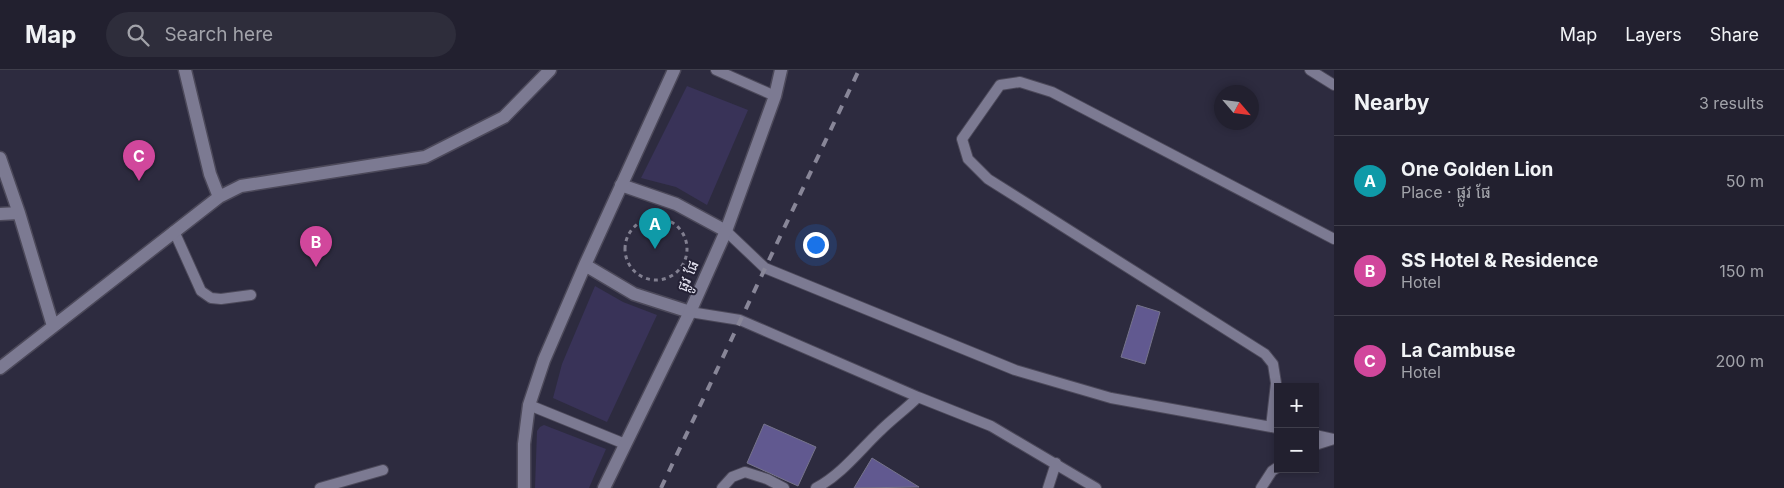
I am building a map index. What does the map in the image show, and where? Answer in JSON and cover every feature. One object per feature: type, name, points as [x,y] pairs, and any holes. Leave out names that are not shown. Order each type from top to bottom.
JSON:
[{"type":"street","points":[[185,70],[210,174],[219,197]]},
{"type":"street","points":[[0,368],[219,197],[241,186],[425,157],[504,117],[550,70]]},
{"type":"street","points":[[524,488],[524,444],[529,405],[544,360],[674,70]]},
{"type":"street","name":"ផ្លូវ ផែ","points":[[604,488],[690,312],[726,231],[775,96],[781,70]]},
{"type":"street","points":[[0,158],[20,213],[53,326]]},
{"type":"street","points":[[621,185],[676,204],[726,231]]},
{"type":"street","points":[[0,214],[20,213]]},
{"type":"street","points":[[585,265],[634,294],[690,312]]},
{"type":"lane","points":[[716,70],[775,96]]},
{"type":"lane","points":[[1310,70],[1334,85]]},
{"type":"lane","points":[[1276,383],[1273,364],[1265,354],[988,179],[968,159],[962,139],[1000,85],[1020,82],[1052,92],[1334,239]]},
{"type":"lane","points":[[174,231],[201,291],[211,298],[221,299],[251,295]]},
{"type":"lane","points":[[726,231],[765,268],[1015,370],[1111,398],[1274,428]]},
{"type":"lane","points":[[690,312],[740,320],[918,398],[991,426],[1096,488]]},
{"type":"lane","points":[[816,488],[832,480],[879,432],[918,398]]},
{"type":"lane","points":[[529,405],[625,444]]},
{"type":"lane","points":[[1319,436],[1334,439]]},
{"type":"lane","points":[[1319,444],[1334,439]]},
{"type":"lane","points":[[1048,488],[1056,463]]},
{"type":"lane","points":[[320,488],[383,470]]},
{"type":"lane","points":[[1261,488],[1274,470]]},
{"type":"lane","points":[[722,488],[732,477],[745,472],[767,479],[784,488]]},
{"type":"path","points":[[658,218],[668,220],[678,227],[685,236],[687,250],[682,265],[671,276],[661,279],[648,279],[638,274],[630,266],[626,256],[626,244],[629,234],[645,220],[658,218]]},
{"type":"shaded area","points":[[687,86],[748,110],[707,205],[676,187],[641,178]]},
{"type":"shaded area","points":[[595,286],[623,302],[657,315],[607,422],[553,398],[562,364]]},
{"type":"shaded area","points":[[544,425],[606,449],[589,488],[535,488],[537,431]]},
{"type":"building","points":[[1137,305],[1160,312],[1145,364],[1121,357]]},
{"type":"building","points":[[764,424],[816,447],[798,486],[747,463]]},
{"type":"building","points":[[872,458],[919,487],[854,488]]},
{"type":"railway","points":[[661,488],[859,70]]},
{"type":"place","name":"La Cambuse","points":[[139,181]]},
{"type":"place","name":"One Golden Lion","points":[[655,249]]},
{"type":"place","name":"SS Hotel & Residence","points":[[316,267]]}]
